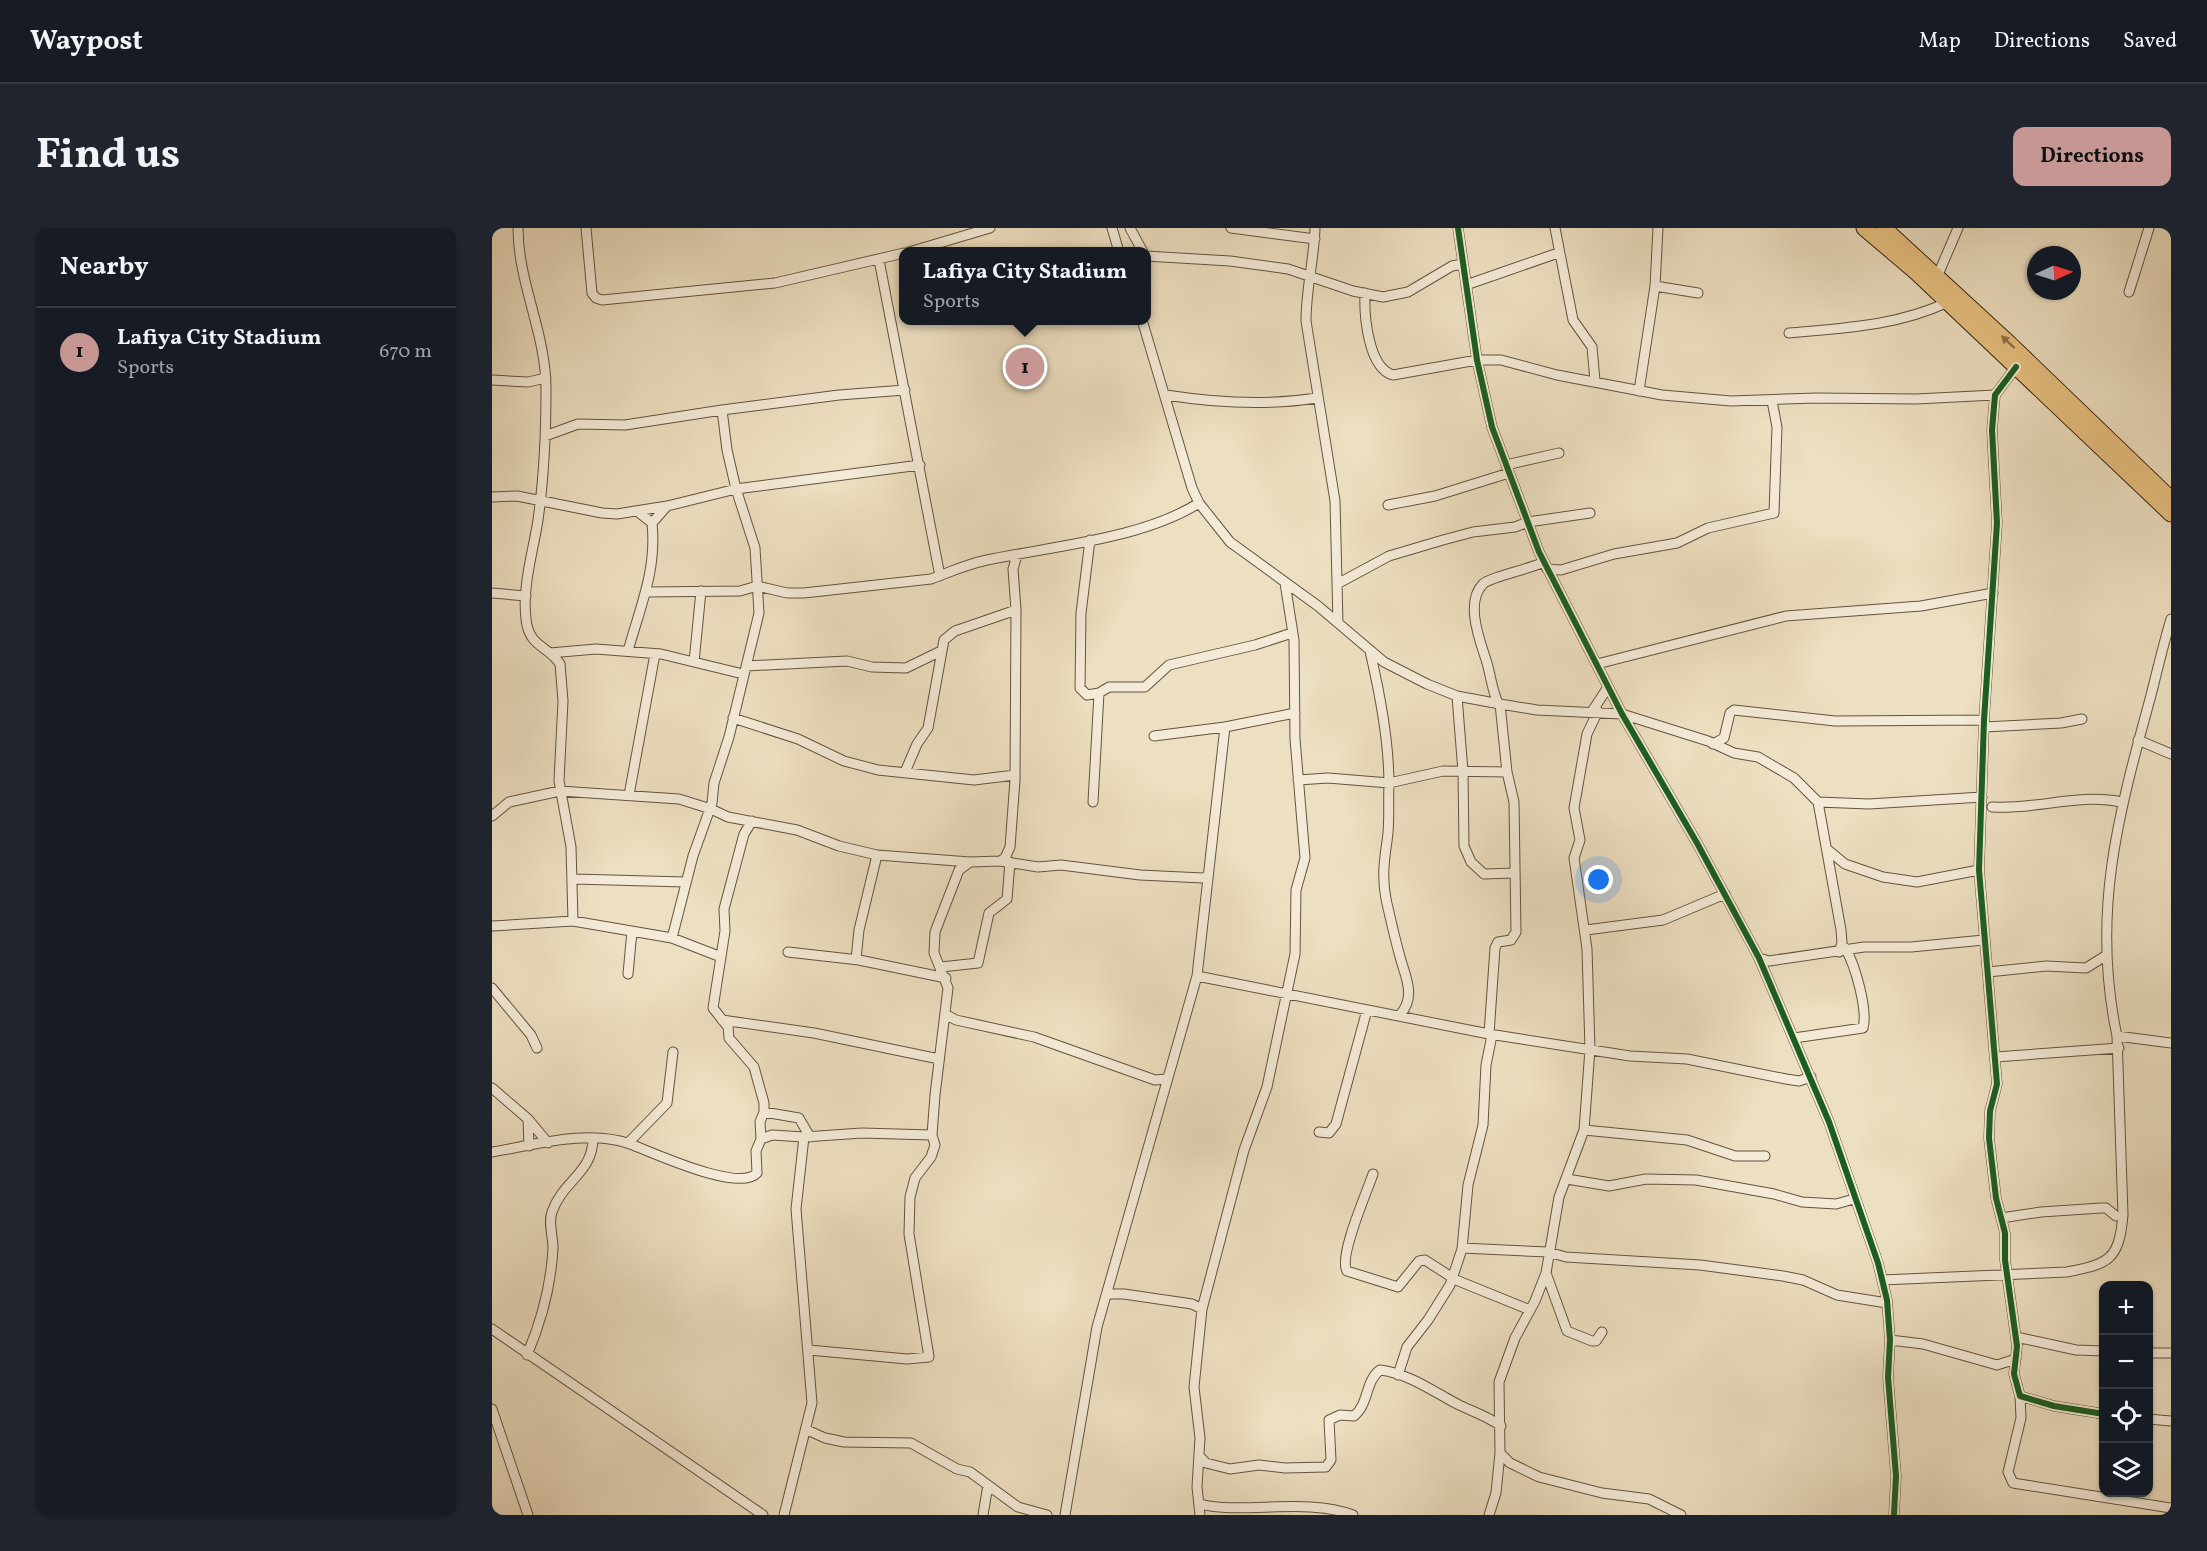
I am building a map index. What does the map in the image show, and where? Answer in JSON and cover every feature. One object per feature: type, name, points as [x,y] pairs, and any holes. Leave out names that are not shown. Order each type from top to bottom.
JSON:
[{"type":"highway","points":[[1864,228],[1948,302],[2171,514]]},
{"type":"highway","points":[[1884,228],[2171,500]]},
{"type":"street","points":[[518,228],[521,269],[540,335],[546,378],[541,499],[526,596],[526,620],[530,636],[536,644],[550,653],[560,664],[563,692],[558,762],[560,791],[571,847],[573,921]]},
{"type":"street","points":[[586,228],[592,293],[596,298],[602,300],[775,283],[899,254]]},
{"type":"street","points":[[926,247],[990,228]]},
{"type":"street","points":[[1112,228],[1118,247]]},
{"type":"street","points":[[1130,228],[1140,247]]},
{"type":"street","points":[[1231,228],[1315,239]]},
{"type":"street","points":[[1315,228],[1311,275],[1306,294],[1306,321],[1335,501],[1338,624]]},
{"type":"street","points":[[1458,228],[1477,360],[1492,427],[1545,565],[1622,714],[1759,958],[1811,1077],[1882,1280],[1887,1303],[1890,1340],[1888,1377],[1896,1476],[1894,1515]]},
{"type":"street","points":[[1555,228],[1558,253],[1573,320],[1592,347],[1595,381]]},
{"type":"street","points":[[1639,391],[1655,286],[1658,228]]},
{"type":"street","points":[[1937,277],[1958,228]]},
{"type":"street","points":[[2129,292],[2149,228]]},
{"type":"street","points":[[1466,285],[1558,253]]},
{"type":"street","points":[[1151,256],[1230,261],[1311,275],[1383,297],[1408,292],[1452,266],[1463,264]]},
{"type":"street","points":[[879,260],[940,576]]},
{"type":"street","points":[[1655,286],[1698,293]]},
{"type":"street","points":[[1365,293],[1364,312],[1370,341],[1381,368],[1388,373],[1477,360],[1501,360],[1557,375],[1690,398],[1773,401],[1816,398],[1916,399],[1995,395]]},
{"type":"street","points":[[1789,333],[1882,324],[1930,310],[1948,302]]},
{"type":"street","points":[[1143,325],[1199,503],[1230,542],[1384,662],[1457,696],[1537,710],[1622,714],[1734,753],[1762,759],[1794,778],[1818,802],[1828,850],[1843,949],[1862,1004],[1863,1028],[1794,1038]]},
{"type":"street","points":[[2016,367],[1995,395],[1992,430],[1998,523],[1984,724],[1979,870],[1995,1057],[1996,1084],[1989,1130],[1996,1198],[2005,1233],[2007,1277],[2016,1337],[2014,1374],[2020,1396],[2021,1418],[2008,1472],[2013,1483],[2171,1508]]},
{"type":"street","points":[[492,380],[528,382],[546,378]]},
{"type":"street","points":[[545,436],[578,424],[625,425],[827,396],[905,390]]},
{"type":"street","points":[[1166,395],[1207,401],[1259,404],[1317,398]]},
{"type":"street","points":[[1398,1375],[1407,1347],[1454,1281],[1462,1248],[1468,1185],[1483,1125],[1495,948],[1497,942],[1511,940],[1516,932],[1514,802],[1507,772],[1499,704],[1491,687],[1487,662],[1476,630],[1475,603],[1478,591],[1486,582],[1531,568],[1545,565],[1561,570],[1614,554],[1677,543],[1708,528],[1774,513],[1777,502],[1774,462],[1777,427],[1773,401]]},
{"type":"street","points":[[672,938],[685,882],[711,809],[714,783],[759,613],[753,541],[736,489],[727,450],[722,410]]},
{"type":"street","points":[[1388,505],[1435,496],[1558,453]]},
{"type":"street","points":[[492,497],[506,495],[541,499],[602,513],[637,511],[736,489],[920,465]]},
{"type":"street","points":[[647,592],[740,591],[758,586],[787,593],[804,593],[838,591],[940,576],[949,571],[1003,557],[1090,540],[1177,517],[1199,503]]},
{"type":"street","points":[[628,651],[647,592],[654,553],[652,523],[667,506]]},
{"type":"street","points":[[637,511],[652,523]]},
{"type":"street","points":[[1337,584],[1389,556],[1473,532],[1590,513]]},
{"type":"street","points":[[1090,540],[1081,613],[1079,683],[1081,692],[1087,695],[1099,693],[1109,687],[1145,687],[1169,665],[1255,645],[1292,633]]},
{"type":"street","points":[[941,967],[978,963],[989,913],[1007,899],[1015,775],[1016,610],[1013,569],[1017,555]]},
{"type":"street","points":[[1003,557],[1013,569]]},
{"type":"street","points":[[1555,584],[1561,570]]},
{"type":"street","points":[[1285,583],[1292,633],[1298,780],[1305,858],[1296,890],[1297,936],[1267,1087],[1244,1150],[1202,1309],[1194,1370],[1202,1510],[1241,1511],[1298,1507],[1343,1511],[1353,1515]]},
{"type":"street","points":[[694,662],[701,591]]},
{"type":"street","points":[[1597,664],[1786,616],[1922,606],[1993,593]]},
{"type":"street","points":[[492,594],[526,596]]},
{"type":"street","points":[[905,772],[917,744],[928,728],[944,640],[955,631],[1016,610]]},
{"type":"street","points":[[1882,1280],[2007,1277],[2067,1272],[2093,1267],[2109,1260],[2118,1248],[2123,1215],[2118,1047],[2108,973],[2106,912],[2122,802],[2171,619]]},
{"type":"street","points":[[550,653],[596,649],[628,651],[744,670],[848,661],[872,666],[906,668],[941,651]]},
{"type":"street","points":[[1370,651],[1384,723],[1389,783],[1388,840],[1383,864],[1383,879],[1399,953],[1409,982],[1404,1014]]},
{"type":"street","points":[[629,795],[655,654]]},
{"type":"street","points":[[1483,701],[1491,687]]},
{"type":"street","points":[[1489,1515],[1496,1493],[1500,1453],[1499,1382],[1515,1338],[1546,1273],[1559,1197],[1584,1130],[1590,1049],[1586,930],[1574,858],[1580,840],[1574,808],[1587,734],[1608,687]]},
{"type":"street","points":[[1093,802],[1099,693]]},
{"type":"street","points":[[1457,696],[1463,772],[1464,846],[1471,862],[1484,874],[1515,873]]},
{"type":"street","points":[[1713,744],[1724,738],[1730,713],[1734,710],[1836,721],[1984,724],[2061,723],[2082,718]]},
{"type":"street","points":[[1154,736],[1225,727],[1295,713]]},
{"type":"street","points":[[733,718],[798,739],[844,761],[878,770],[974,780],[1015,775]]},
{"type":"street","points":[[1065,1515],[1097,1328],[1197,976],[1225,727]]},
{"type":"street","points":[[2138,740],[2171,754]]},
{"type":"street","points":[[1298,780],[1328,778],[1389,783],[1443,771],[1507,772]]},
{"type":"street","points":[[492,816],[509,802],[560,791],[679,799],[728,817],[797,830],[839,846],[877,855],[957,866],[970,862],[1008,860],[1038,867],[1061,865],[1117,873],[1206,880]]},
{"type":"street","points":[[1818,802],[1879,804],[1982,802],[1992,807],[2013,808],[2084,799],[2122,802]]},
{"type":"street","points":[[492,1152],[593,1138],[628,1143],[689,1168],[728,1177],[752,1177],[757,1173],[756,1151],[764,1137],[760,1119],[765,1112],[762,1091],[754,1067],[729,1038],[728,1027],[712,1008],[725,931],[725,904],[744,834],[752,821]]},
{"type":"street","points":[[1828,850],[1845,864],[1883,877],[1923,883],[1940,876],[1979,870]]},
{"type":"street","points":[[856,959],[859,930],[877,855]]},
{"type":"street","points":[[1831,871],[1845,864]]},
{"type":"street","points":[[926,972],[934,953],[937,922],[957,866]]},
{"type":"street","points":[[573,879],[685,882]]},
{"type":"street","points":[[1586,930],[1663,920],[1725,894]]},
{"type":"street","points":[[492,926],[573,921],[672,938],[721,957]]},
{"type":"street","points":[[628,974],[632,931]]},
{"type":"street","points":[[1759,958],[1769,961],[1843,949],[1984,940]]},
{"type":"street","points":[[788,952],[856,959],[946,978]]},
{"type":"street","points":[[808,1350],[907,1359],[929,1357],[909,1234],[909,1206],[915,1178],[932,1157],[935,1145],[932,1135],[945,1014],[946,978],[934,953]]},
{"type":"street","points":[[1988,972],[2046,966],[2080,969],[2092,966],[2107,956]]},
{"type":"street","points":[[1764,972],[1769,961]]},
{"type":"street","points":[[2092,966],[2108,973]]},
{"type":"street","points":[[1197,976],[1366,1010],[1404,1014],[1490,1034],[1639,1058],[1659,1056],[1687,1059],[1799,1081],[1811,1077]]},
{"type":"street","points":[[492,988],[531,1035],[537,1048]]},
{"type":"street","points":[[1319,1132],[1329,1133],[1336,1124],[1366,1010]]},
{"type":"street","points":[[945,1014],[956,1020],[1034,1037],[1155,1080],[1166,1079]]},
{"type":"street","points":[[722,1020],[814,1034],[939,1059]]},
{"type":"street","points":[[943,1026],[956,1020]]},
{"type":"street","points":[[2117,1036],[2171,1043]]},
{"type":"street","points":[[1995,1057],[2118,1047]]},
{"type":"street","points":[[628,1143],[667,1103],[673,1052]]},
{"type":"street","points":[[492,1088],[528,1119],[548,1143]]},
{"type":"street","points":[[765,1112],[799,1118],[807,1137],[796,1209],[812,1404],[784,1515]]},
{"type":"street","points":[[528,1119],[529,1146]]},
{"type":"street","points":[[1584,1130],[1687,1140],[1735,1156],[1765,1156]]},
{"type":"street","points":[[764,1137],[862,1133],[932,1135]]},
{"type":"street","points":[[527,1355],[548,1296],[553,1248],[552,1213],[567,1186],[590,1160],[593,1138]]},
{"type":"street","points":[[1373,1173],[1352,1234],[1345,1269],[1398,1287],[1419,1261],[1425,1260],[1454,1281],[1530,1310]]},
{"type":"street","points":[[1567,1179],[1609,1186],[1646,1179],[1696,1180],[1774,1194],[1796,1202],[1836,1204],[1854,1199]]},
{"type":"street","points":[[2001,1218],[2041,1212],[2101,1208],[2106,1208],[2116,1216]]},
{"type":"street","points":[[1462,1248],[1548,1252],[1566,1257],[1700,1265],[1784,1276],[1803,1280],[1837,1295],[1887,1303]]},
{"type":"street","points":[[1546,1273],[1567,1331],[1592,1341],[1596,1341],[1602,1332]]},
{"type":"street","points":[[1107,1294],[1124,1294],[1192,1304],[1202,1309]]},
{"type":"street","points":[[1192,1304],[1205,1299]]},
{"type":"street","points":[[492,1329],[763,1515]]},
{"type":"street","points":[[2016,1337],[2076,1350],[2099,1352]]},
{"type":"street","points":[[1890,1340],[1923,1344],[1979,1361],[2003,1365],[2014,1374]]},
{"type":"street","points":[[1890,1355],[1906,1342]]},
{"type":"street","points":[[2153,1353],[2171,1353]]},
{"type":"street","points":[[2003,1365],[2016,1359]]},
{"type":"street","points":[[1201,1462],[1230,1469],[1259,1465],[1285,1468],[1326,1467],[1331,1460],[1329,1420],[1340,1415],[1354,1416],[1361,1410],[1378,1371],[1398,1375],[1487,1416],[1501,1426]]},
{"type":"street","points":[[2020,1396],[2054,1406],[2099,1413]]},
{"type":"street","points":[[492,1409],[528,1515]]},
{"type":"street","points":[[1487,1416],[1500,1409]]},
{"type":"street","points":[[2153,1419],[2171,1421]]},
{"type":"street","points":[[807,1430],[825,1438],[844,1442],[911,1443],[957,1469],[970,1472],[1018,1507],[1047,1515]]},
{"type":"street","points":[[1500,1453],[1510,1463],[1539,1477],[1613,1496],[1649,1499],[1681,1515]]},
{"type":"street","points":[[983,1515],[988,1485]]},
{"type":"cycle path","points":[[1458,228],[1477,360],[1492,427],[1539,552],[1622,714],[1697,843],[1759,958],[1829,1122],[1878,1263],[1887,1300],[1890,1340],[1888,1377],[1896,1476],[1894,1515]]},
{"type":"cycle path","points":[[2016,367],[1995,395],[1992,430],[1997,523],[1984,720],[1979,870],[1997,1084],[1990,1111],[1989,1138],[1996,1198],[2005,1233],[2005,1260],[2017,1346],[2014,1374],[2020,1396],[2054,1406],[2099,1413]]},
{"type":"place","name":"Lafiya City Stadium","points":[[1025,367]]}]
